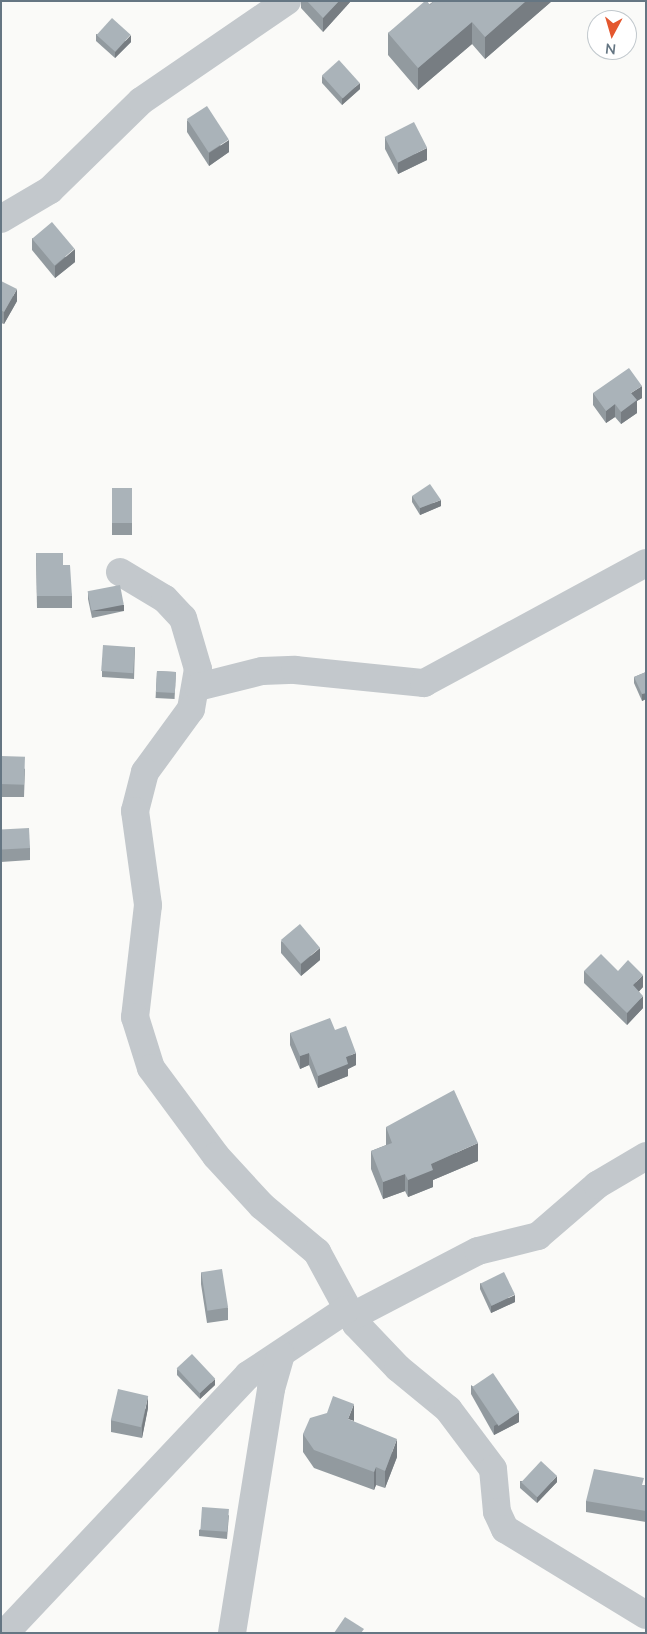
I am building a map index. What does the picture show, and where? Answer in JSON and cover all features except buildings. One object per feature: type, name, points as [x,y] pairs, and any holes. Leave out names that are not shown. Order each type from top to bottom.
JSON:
[{"type":"street","points":[[1,219],[50,190],[141,101],[287,1]]},
{"type":"street","points":[[198,687],[262,671],[295,670],[424,683],[646,563]]},
{"type":"street","points":[[120,572],[165,599],[183,618],[198,669],[198,687],[191,709],[138,787],[135,811],[148,904],[134,1017],[157,1080],[243,1186],[317,1252],[349,1313],[398,1368],[448,1409],[493,1469],[497,1512],[505,1529],[646,1615]]},
{"type":"street","points":[[5,1633],[224,1398],[281,1354],[349,1313],[478,1251],[538,1236],[597,1185],[646,1156]]},
{"type":"street","points":[[232,1633],[271,1389],[281,1354]]}]
